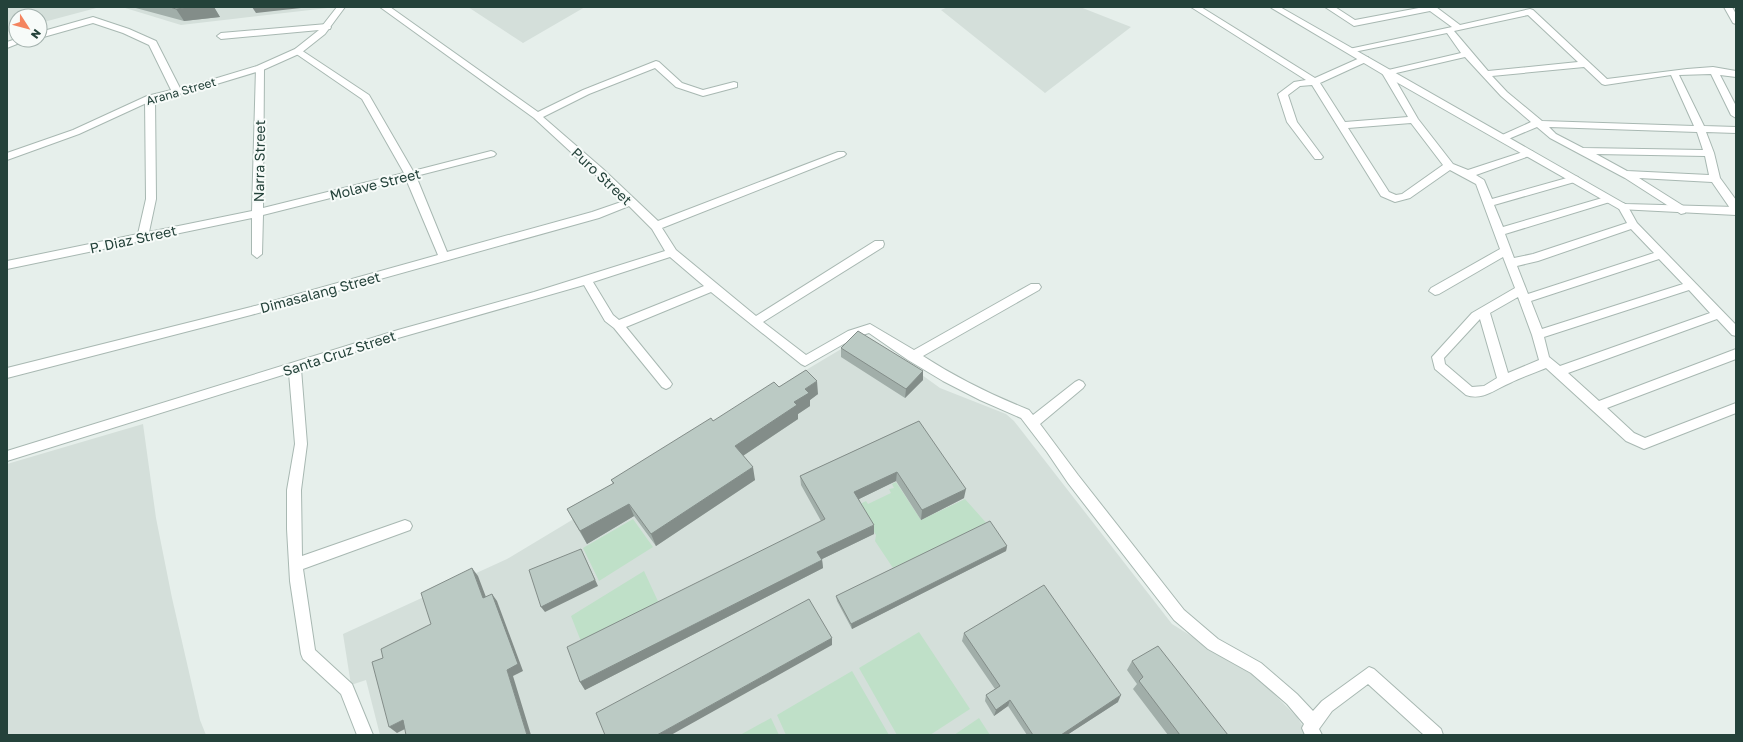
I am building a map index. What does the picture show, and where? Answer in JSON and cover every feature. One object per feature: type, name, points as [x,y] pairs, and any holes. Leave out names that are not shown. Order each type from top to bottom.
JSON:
[{"type":"street","name":"Arana Street","points":[[7,157],[76,132],[150,98],[177,92],[260,68],[298,51],[327,27],[341,7]]},
{"type":"street","name":"Puro Street","points":[[384,7],[500,88],[537,116],[656,226],[672,253],[755,322],[805,361],[852,334],[870,328],[912,357]]},
{"type":"street","points":[[1195,7],[1315,82],[1385,194],[1395,199],[1406,196],[1449,166]]},
{"type":"street","points":[[1274,7],[1366,59],[1387,74],[1623,207],[1681,210],[1736,209]]},
{"type":"street","points":[[1331,8],[1344,7]]},
{"type":"street","points":[[1728,7],[1736,21]]},
{"type":"street","points":[[1331,8],[1354,23],[1431,8],[1458,27]]},
{"type":"street","points":[[1352,51],[1530,12],[1605,82],[1674,72],[1713,70],[1736,74]]},
{"type":"street","points":[[48,33],[93,20],[126,31],[153,43],[177,92]]},
{"type":"street","points":[[221,36],[327,27]]},
{"type":"street","points":[[1448,29],[1467,54],[1504,94],[1553,136],[1625,174],[1681,210]]},
{"type":"street","points":[[298,51],[366,97],[410,175],[444,257]]},
{"type":"street","points":[[1387,74],[1467,54]]},
{"type":"street","points":[[1318,157],[1292,122],[1283,94],[1297,84],[1315,82],[1366,59]]},
{"type":"street","points":[[537,116],[586,92],[656,64],[679,85],[703,93],[734,86]]},
{"type":"street","points":[[1485,74],[1586,64]]},
{"type":"street","name":"Narra Street","points":[[257,254],[260,68]]},
{"type":"street","points":[[1713,70],[1736,115]]},
{"type":"street","points":[[1674,72],[1700,128],[1709,153],[1715,179],[1736,209]]},
{"type":"street","points":[[1387,74],[1414,120],[1449,166],[1468,174],[1480,182],[1538,335],[1544,359],[1547,362],[1630,437],[1644,444],[1736,408]]},
{"type":"street","points":[[143,237],[151,199],[150,98]]},
{"type":"street","points":[[1343,126],[1414,120]]},
{"type":"street","points":[[1503,138],[1539,124],[1736,130]]},
{"type":"street","points":[[1581,151],[1709,153]]},
{"type":"street","points":[[1468,174],[1529,153]]},
{"type":"street","name":"Molave Street","points":[[258,213],[491,154]]},
{"type":"street","points":[[656,226],[841,154]]},
{"type":"street","points":[[1625,174],[1715,179]]},
{"type":"street","points":[[1489,203],[1574,179]]},
{"type":"street","points":[[1500,232],[1609,199]]},
{"type":"street","name":"Dimasalang Street","points":[[7,374],[251,310],[444,257],[595,215],[631,202]]},
{"type":"street","points":[[1623,207],[1633,225],[1660,255],[1736,332]]},
{"type":"street","name":"P. Diaz Street","points":[[7,265],[258,213]]},
{"type":"street","points":[[1511,263],[1534,258],[1633,225]]},
{"type":"street","points":[[755,322],[879,244]]},
{"type":"street","points":[[1435,291],[1507,250]]},
{"type":"street","name":"Santa Cruz Street","points":[[7,456],[398,334],[587,280],[672,253]]},
{"type":"street","points":[[1547,362],[1504,380],[1486,391],[1470,392],[1439,366],[1438,357],[1476,316],[1502,299],[1523,295],[1660,255]]},
{"type":"street","points":[[587,280],[609,318],[618,325],[666,384]]},
{"type":"street","points":[[1538,335],[1691,285]]},
{"type":"street","points":[[618,325],[712,287]]},
{"type":"street","points":[[1035,288],[912,357],[947,378],[984,397],[1025,414],[1052,448],[1073,479],[1179,615],[1213,644],[1256,668],[1292,699],[1314,729],[1327,706],[1369,674],[1435,735]]},
{"type":"street","points":[[1484,312],[1504,380]]},
{"type":"street","points":[[1558,372],[1718,314]]},
{"type":"street","points":[[1597,407],[1736,354]]},
{"type":"street","points":[[295,367],[296,398],[301,444],[294,490],[296,565],[308,654],[347,689],[365,735]]},
{"type":"street","points":[[1032,423],[1079,385]]},
{"type":"street","points":[[296,565],[405,526]]},
{"type":"shaded area","points":[[7,7],[100,7],[48,21],[48,8],[8,8],[7,32]]},
{"type":"shaded area","points":[[122,7],[336,7],[181,25]]},
{"type":"shaded area","points":[[468,7],[585,7],[523,43]]},
{"type":"shaded area","points":[[948,7],[1080,7],[1131,27],[1045,93],[941,10]]},
{"type":"shaded area","points":[[866,338],[875,341],[940,388],[1006,414],[1014,421],[1172,624],[1256,676],[1297,717],[1308,735],[380,735],[366,680],[351,685],[343,634],[507,559],[577,517],[801,373],[858,339]]},
{"type":"shaded area","points":[[143,424],[156,518],[172,598],[200,720],[206,735],[7,735],[7,464]]},
{"type":"green space","points":[[896,482],[921,520],[965,499],[989,526],[895,571],[875,541],[876,535],[855,502],[860,504],[866,501],[868,504],[891,493],[889,489],[894,488],[892,484]]},
{"type":"green space","points":[[633,519],[653,547],[599,581],[583,548]]},
{"type":"green space","points":[[644,571],[662,610],[584,649],[571,616]]},
{"type":"green space","points":[[919,632],[970,709],[930,735],[897,735],[859,668]]},
{"type":"green space","points":[[852,671],[889,735],[786,735],[777,715]]},
{"type":"green space","points":[[771,718],[779,735],[740,735]]},
{"type":"green space","points":[[979,718],[990,735],[954,735]]},
{"type":"building","points":[[170,7],[192,7],[176,9]]},
{"type":"building","points":[[858,331],[923,371],[906,389],[841,348]]},
{"type":"building","points":[[806,370],[817,381],[805,389],[809,393],[794,402],[797,405],[735,446],[753,467],[651,534],[629,504],[580,531],[567,509],[614,483],[611,480],[711,418],[713,421],[774,382],[779,387]]},
{"type":"building","points":[[919,421],[966,489],[922,510],[897,472],[854,492],[874,525],[817,552],[822,560],[580,682],[567,647],[825,519],[800,476]]},
{"type":"building","points":[[990,521],[1007,546],[851,624],[836,596]]},
{"type":"building","points":[[581,549],[595,580],[541,607],[529,570]]},
{"type":"building","points":[[472,568],[483,598],[492,594],[518,664],[507,670],[527,735],[406,735],[403,720],[389,727],[372,662],[383,658],[381,649],[431,624],[421,593]]},
{"type":"building","points":[[1044,585],[1121,695],[1061,735],[1033,735],[1010,700],[996,710],[986,695],[1000,686],[964,633]]},
{"type":"building","points":[[809,599],[832,638],[657,735],[605,735],[596,713]]},
{"type":"building","points":[[1158,646],[1228,735],[1180,735],[1139,681],[1143,677],[1132,661]]}]
